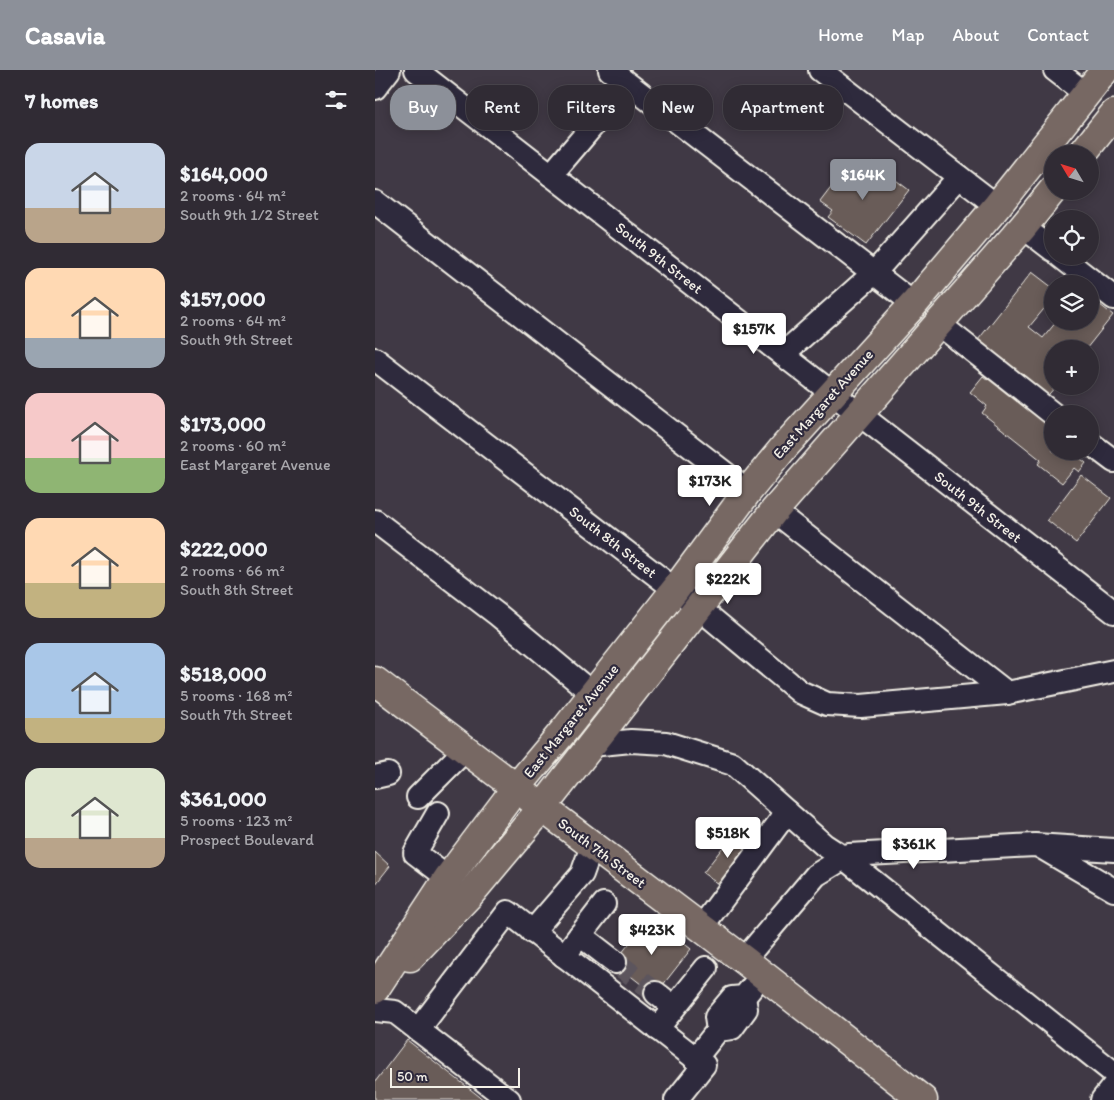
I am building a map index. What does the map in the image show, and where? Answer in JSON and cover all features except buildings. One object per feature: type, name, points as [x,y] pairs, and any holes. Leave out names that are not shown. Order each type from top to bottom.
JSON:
[{"type":"main road","name":"East Margaret Avenue","points":[[375,988],[447,878],[516,788],[675,590],[749,491],[785,446],[914,304],[997,206],[1105,70]]},
{"type":"main road","points":[[1090,145],[1113,117]]},
{"type":"main road","name":"East Margaret Avenue","points":[[375,995],[471,894],[542,808],[774,511],[1023,228],[1045,200]]},
{"type":"main road","name":"South 7th Street","points":[[375,681],[701,928],[923,1100]]},
{"type":"street","points":[[375,88],[389,70]]},
{"type":"street","name":"South 9th Street","points":[[416,70],[1114,612]]},
{"type":"street","points":[[610,70],[914,304]]},
{"type":"street","points":[[820,70],[997,206]]},
{"type":"street","points":[[1055,70],[1087,94]]},
{"type":"street","points":[[551,175],[607,109],[635,90]]},
{"type":"street","points":[[783,354],[874,273],[959,177]]},
{"type":"street","points":[[375,202],[749,491]]},
{"type":"street","points":[[1023,228],[1044,243]]},
{"type":"street","points":[[1072,265],[1114,298]]},
{"type":"street","points":[[939,324],[1044,407]]},
{"type":"street","name":"South 8th Street","points":[[375,360],[699,608],[799,692],[827,704],[861,706],[1007,692],[1114,671]]},
{"type":"street","points":[[1099,449],[1114,461]]},
{"type":"street","points":[[774,511],[1007,692]]},
{"type":"street","points":[[375,521],[498,615],[593,694]]},
{"type":"street","points":[[591,745],[631,741],[666,743],[733,764],[824,845],[843,858],[1114,1073]]},
{"type":"street","points":[[418,797],[465,750]]},
{"type":"street","points":[[701,928],[787,812]]},
{"type":"street","points":[[438,813],[415,853],[447,878]]},
{"type":"street","points":[[1035,844],[1114,890]]},
{"type":"street","points":[[695,1059],[718,1030],[732,1028],[746,1009],[744,996],[753,968],[817,875],[849,855],[1035,844],[1114,850]]},
{"type":"street","points":[[532,932],[582,874],[592,846]]},
{"type":"street","points":[[564,956],[604,904]]},
{"type":"street","points":[[418,1030],[508,912],[564,956],[665,1019]]},
{"type":"street","points":[[580,935],[615,962]]},
{"type":"street","points":[[665,1019],[705,968]]},
{"type":"street","points":[[650,999],[695,1059],[703,1065],[676,1100]]},
{"type":"street","points":[[375,1010],[395,1012],[509,1100]]},
{"type":"street","points":[[1102,1100],[1114,1085]]},
{"type":"tunnel","points":[[615,962],[656,993]]}]
